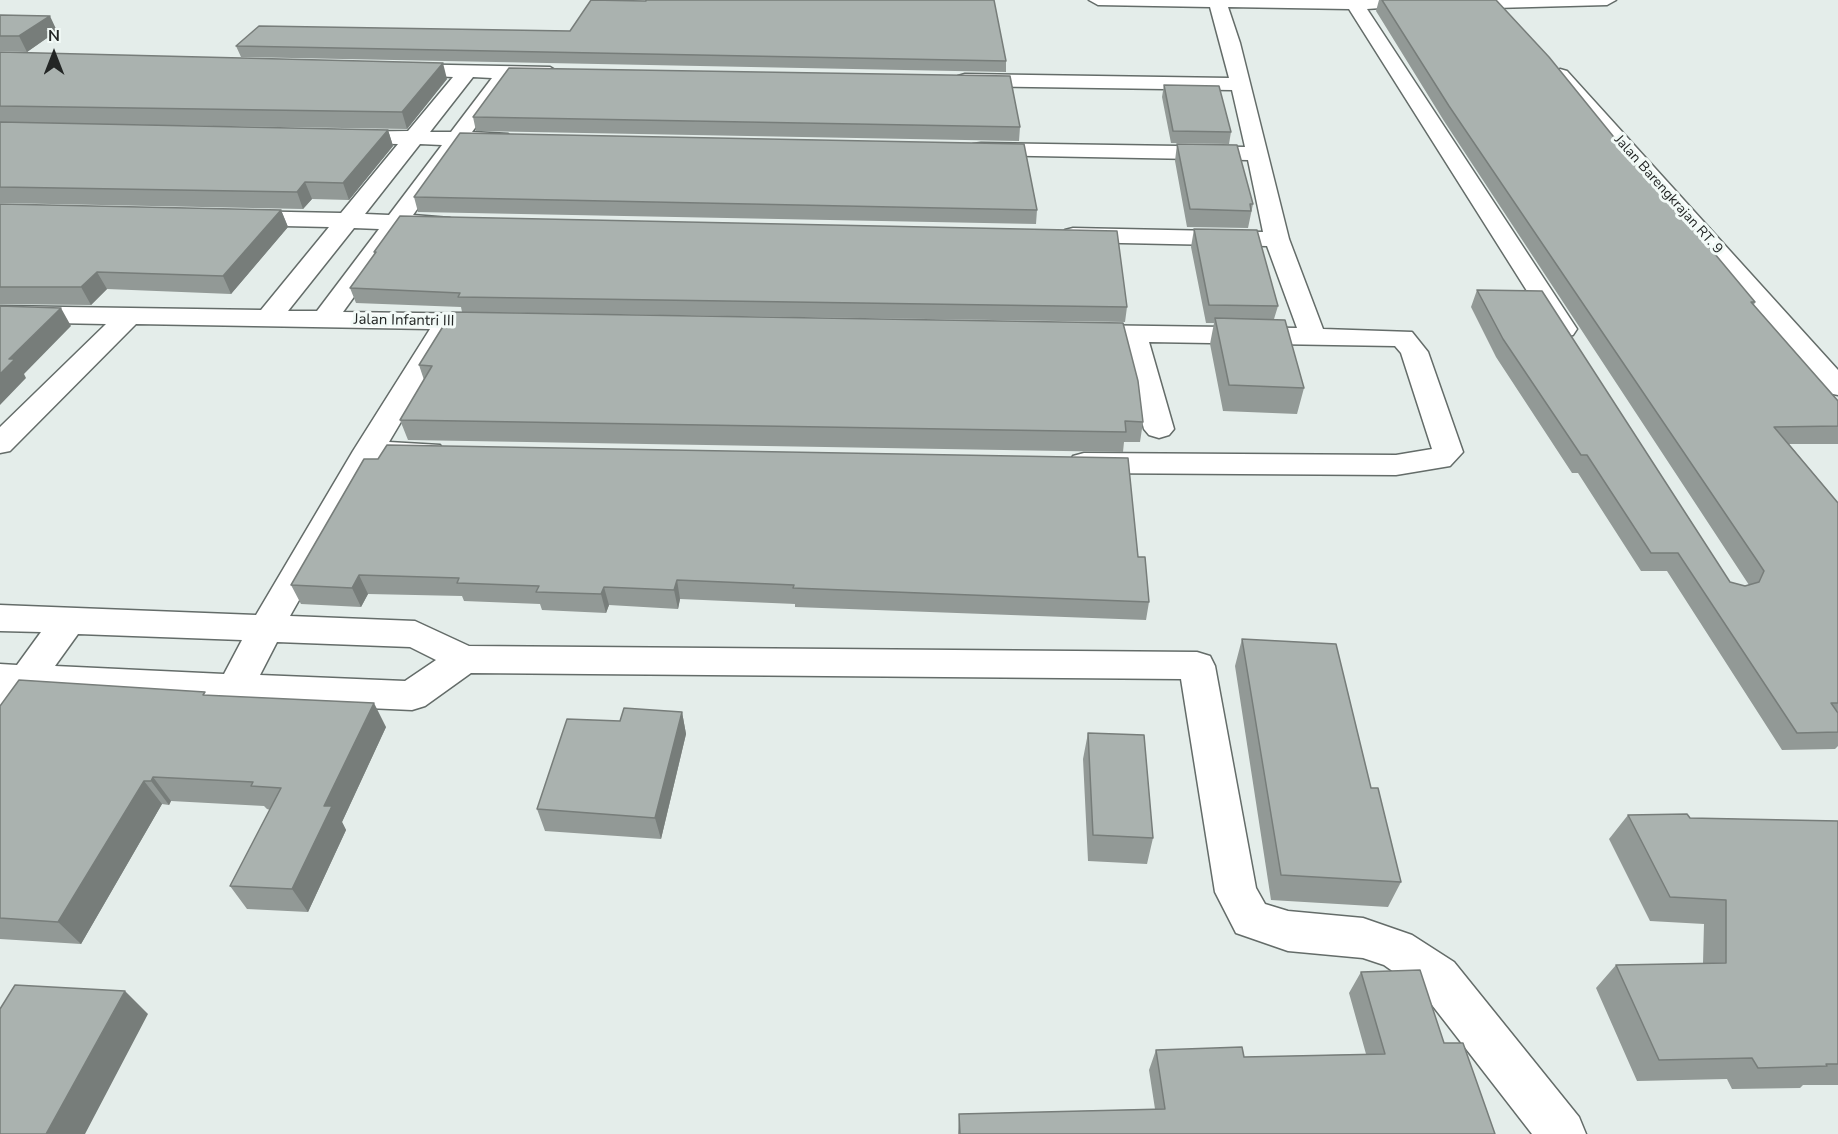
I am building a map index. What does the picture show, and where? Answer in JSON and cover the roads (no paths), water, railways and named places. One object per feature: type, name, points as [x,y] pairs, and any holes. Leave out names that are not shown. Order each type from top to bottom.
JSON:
[{"type":"street","points":[[1098,0],[1397,4]]},
{"type":"street","points":[[1446,3],[1504,13],[1607,0]]},
{"type":"street","points":[[1217,2],[1231,43],[1277,239],[1313,336]]},
{"type":"street","points":[[1354,3],[1577,349]]},
{"type":"street","name":"Jalan Barengkrajan RT. 9","points":[[1548,62],[1838,387]]},
{"type":"street","points":[[383,69],[565,73]]},
{"type":"street","points":[[268,319],[466,72]]},
{"type":"street","points":[[324,320],[506,72]]},
{"type":"street","points":[[944,79],[1239,84]]},
{"type":"street","points":[[319,136],[517,140]]},
{"type":"street","points":[[959,148],[1258,154]]},
{"type":"street","points":[[215,217],[467,223]]},
{"type":"street","points":[[1051,235],[1277,239]]},
{"type":"street","name":"Jalan Infantri III","points":[[0,314],[519,323]]},
{"type":"street","points":[[0,444],[129,316]]},
{"type":"street","points":[[235,688],[265,628],[368,451],[448,322]]},
{"type":"street","points":[[1056,463],[1396,465],[1439,459],[1449,452],[1414,352],[1403,338],[1063,332]]},
{"type":"street","points":[[1134,333],[1158,429]]},
{"type":"street","points":[[368,451],[451,452]]},
{"type":"street","points":[[0,618],[415,634],[465,660],[1197,666],[1236,892],[1251,919],[1288,931],[1363,938],[1397,949],[1438,977],[1562,1134]]},
{"type":"street","points":[[0,714],[13,678],[69,621]]},
{"type":"street","points":[[13,678],[412,696],[465,660]]}]
